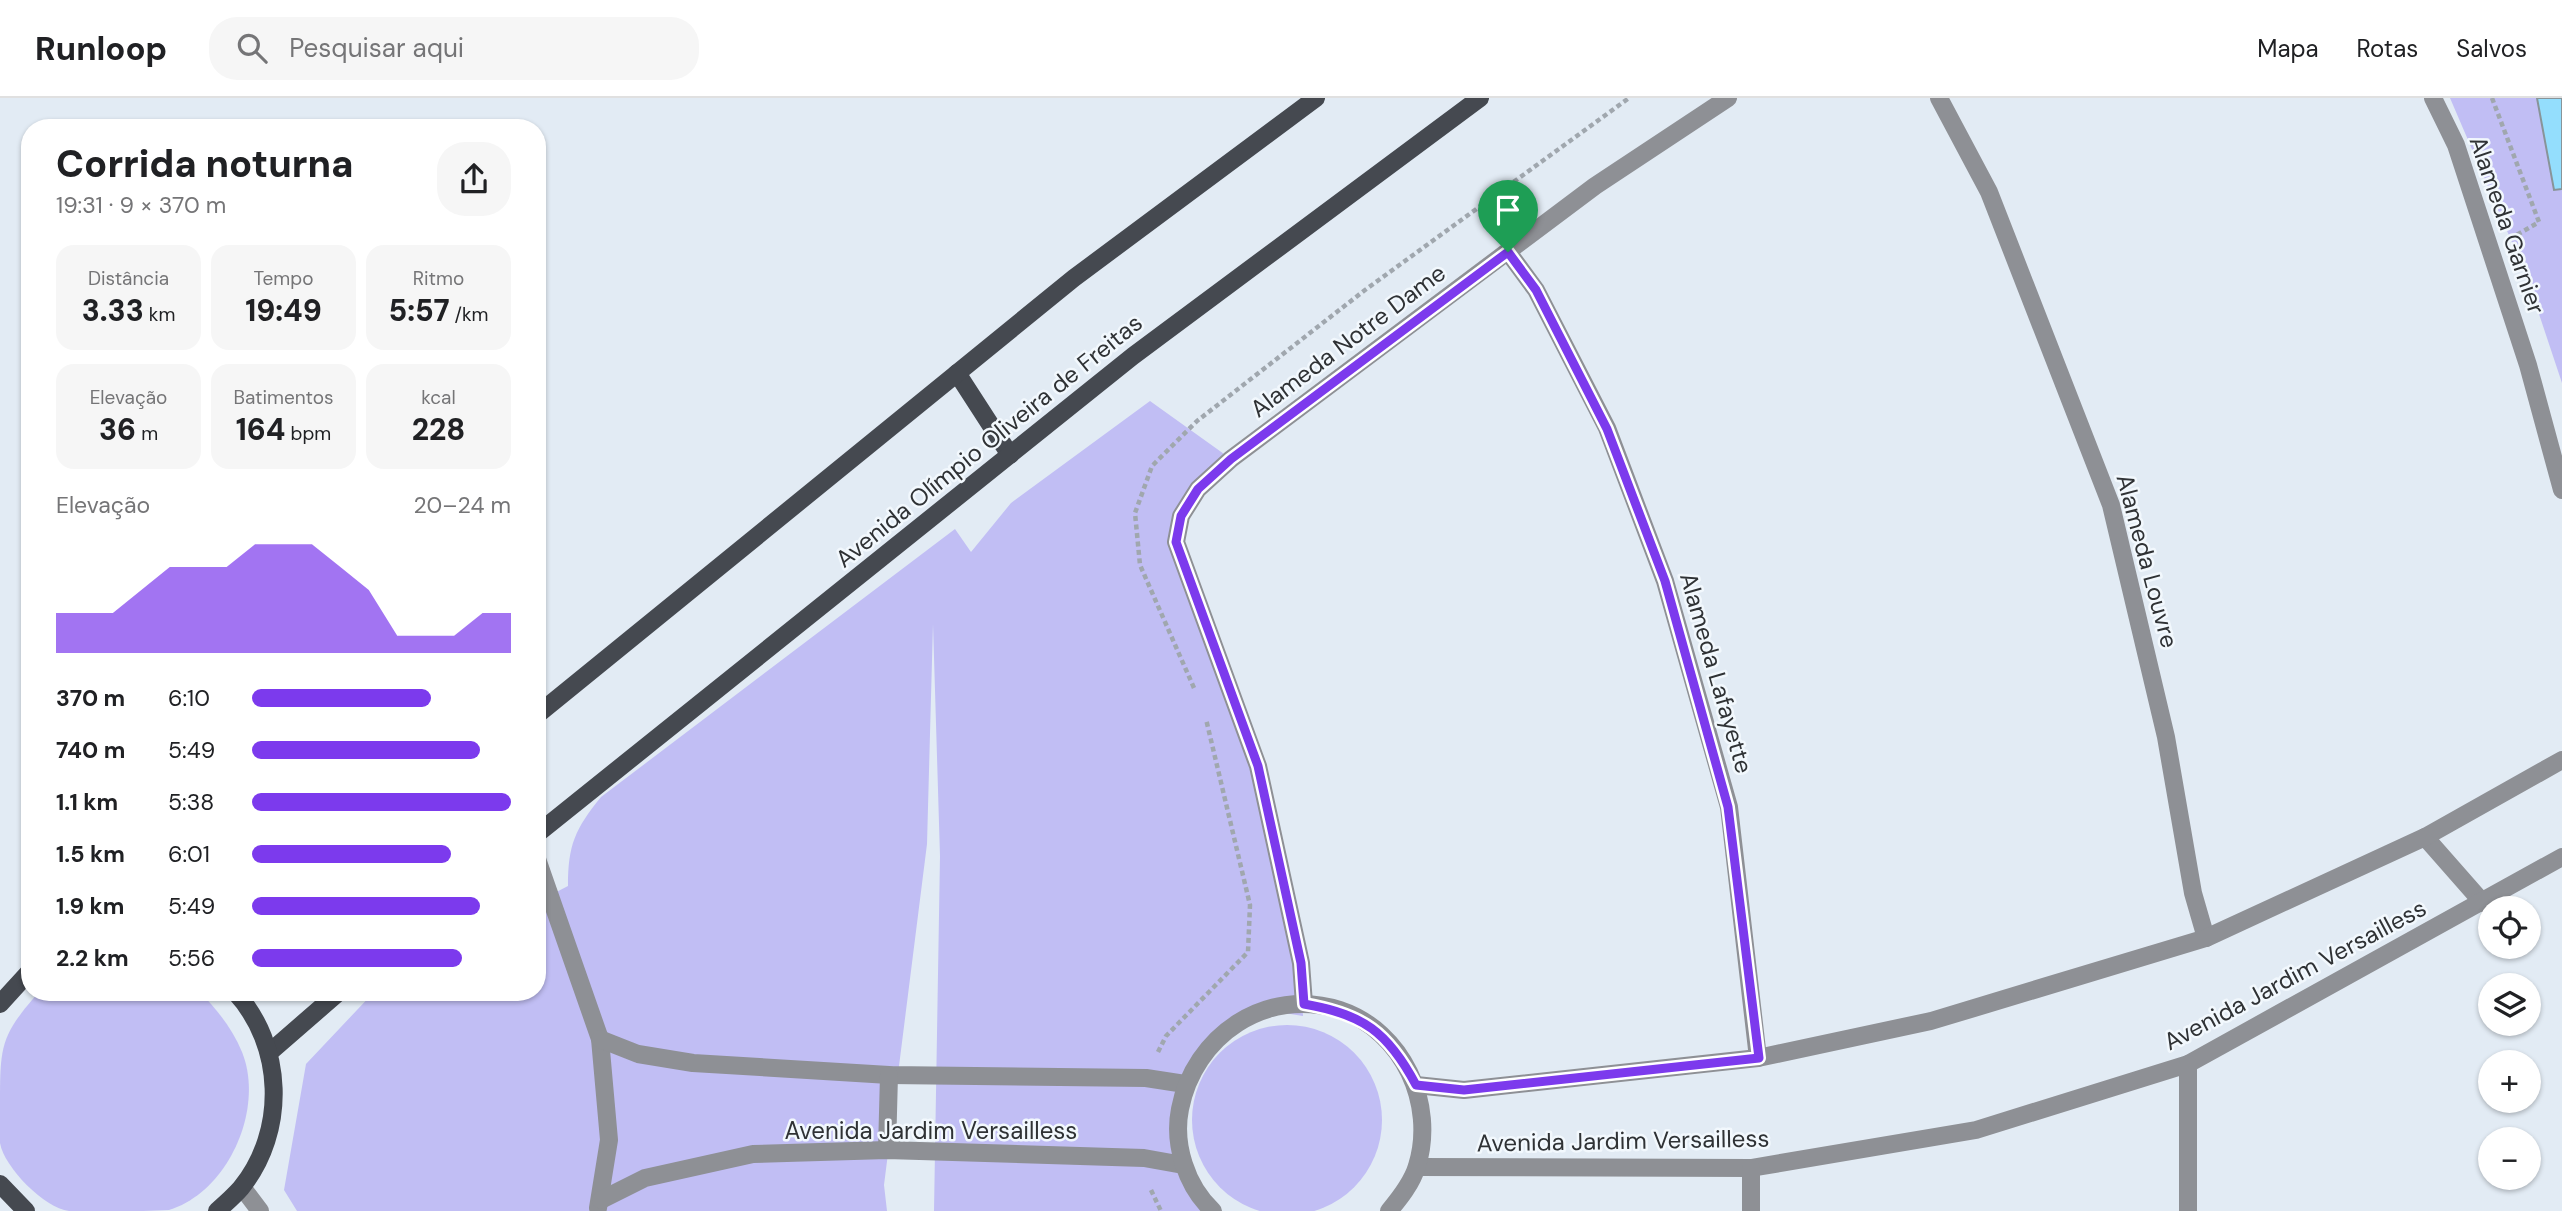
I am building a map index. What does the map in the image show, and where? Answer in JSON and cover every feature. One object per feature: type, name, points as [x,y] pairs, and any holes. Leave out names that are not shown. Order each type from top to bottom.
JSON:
[{"type":"main road","points":[[546,708],[1074,278],[1316,98]]},
{"type":"main road","name":"Avenida Olímpio Oliveira de Freitas","points":[[546,827],[1133,356],[1479,98]]},
{"type":"main road","points":[[957,373],[1010,455]]},
{"type":"main road","points":[[0,1003],[21,981]]},
{"type":"main road","points":[[217,1211],[242,1187],[265,1145],[275,1099],[270,1052],[250,1008],[243,1001]]},
{"type":"main road","points":[[270,1052],[329,1001]]},
{"type":"main road","points":[[0,1184],[26,1211]]},
{"type":"street","name":"Alameda Notre Dame","points":[[1304,1004],[1301,963],[1258,766],[1186,576],[1176,542],[1181,516],[1198,489],[1231,459],[1595,186],[1728,98]]},
{"type":"street","name":"Alameda Louvre","points":[[1939,98],[1989,192],[2111,505],[2166,737],[2193,893],[2206,938]]},
{"type":"street","name":"Alameda Garnier","points":[[2433,98],[2456,145],[2528,365],[2562,491]]},
{"type":"street","name":"Alameda Lafayette","points":[[1508,252],[1536,290],[1607,429],[1665,581],[1728,807],[1759,1058]]},
{"type":"street","points":[[1416,1085],[1464,1090],[1759,1058],[1931,1021],[2206,938],[2425,836],[2562,760]]},
{"type":"street","points":[[2425,836],[2478,896]]},
{"type":"street","name":"Avenida Jardim Versailless","points":[[2494,896],[2562,857]]},
{"type":"street","points":[[546,885],[600,1039],[609,1140],[599,1206]]},
{"type":"street","name":"Avenida Jardim Versailless","points":[[1417,1167],[1751,1168],[1976,1130],[2189,1064],[2478,905]]},
{"type":"street","points":[[1213,1211],[1202,1201],[1184,1165],[1177,1125],[1185,1084],[1204,1051],[1232,1025],[1266,1010],[1304,1004],[1340,1010],[1372,1027],[1399,1053],[1416,1085],[1423,1126],[1417,1167],[1404,1192],[1389,1211]]},
{"type":"street","points":[[600,1039],[638,1054],[693,1063],[889,1075],[1146,1078],[1185,1084]]},
{"type":"street","points":[[2188,1211],[2189,1064]]},
{"type":"street","points":[[887,1150],[889,1075]]},
{"type":"street","name":"Avenida Jardim Versailless","points":[[599,1206],[645,1178],[753,1154],[887,1150],[1144,1158],[1184,1165]]},
{"type":"street","points":[[1751,1168],[1751,1211]]},
{"type":"street","points":[[242,1187],[260,1211]]},
{"type":"path","points":[[1198,697],[1140,565],[1135,513],[1152,466],[1197,421],[1355,298],[1629,98]]},
{"type":"path","points":[[2492,98],[2539,222],[2515,236],[2519,247]]},
{"type":"path","points":[[1146,1078],[1166,1036],[1248,952],[1250,905],[1203,709]]},
{"type":"shaded area","points":[[2450,98],[2562,98],[2562,383],[2526,275]]},
{"type":"shaded area","points":[[1150,401],[1231,459],[1198,489],[1176,542],[1239,716],[1274,834],[1298,955],[1303,1016],[1266,1010],[1232,1025],[1185,1084],[1183,1165],[1213,1211],[934,1211],[940,856],[933,624],[927,844],[884,1185],[887,1211],[297,1211],[284,1190],[306,1064],[366,1001],[546,1001],[546,897],[568,886],[575,838],[601,797],[955,529],[971,552],[1011,503]]},
{"type":"shaded area","points":[[31,1001],[208,1001],[229,1027],[242,1052],[248,1074],[249,1098],[245,1122],[236,1146],[209,1186],[190,1200],[169,1210],[69,1211],[48,1202],[27,1185],[9,1163],[0,1143],[2,1055],[16,1020]]},
{"type":"shaded area","points":[[1269,1027],[1305,1027],[1340,1041],[1366,1067],[1380,1102],[1380,1138],[1366,1173],[1340,1199],[1309,1212],[1265,1212],[1234,1199],[1208,1173],[1194,1138],[1194,1102],[1208,1067],[1234,1041]]},
{"type":"building","points":[[2537,98],[2562,98],[2562,189],[2554,190]]},
{"type":"route","points":[[1508,252],[1536,290],[1607,429],[1665,581],[1728,807],[1759,1058],[1464,1090],[1416,1085],[1399,1053],[1372,1027],[1340,1010],[1304,1004],[1301,963],[1258,766],[1186,576],[1176,542],[1181,516],[1198,489],[1231,459],[1508,252]]}]
